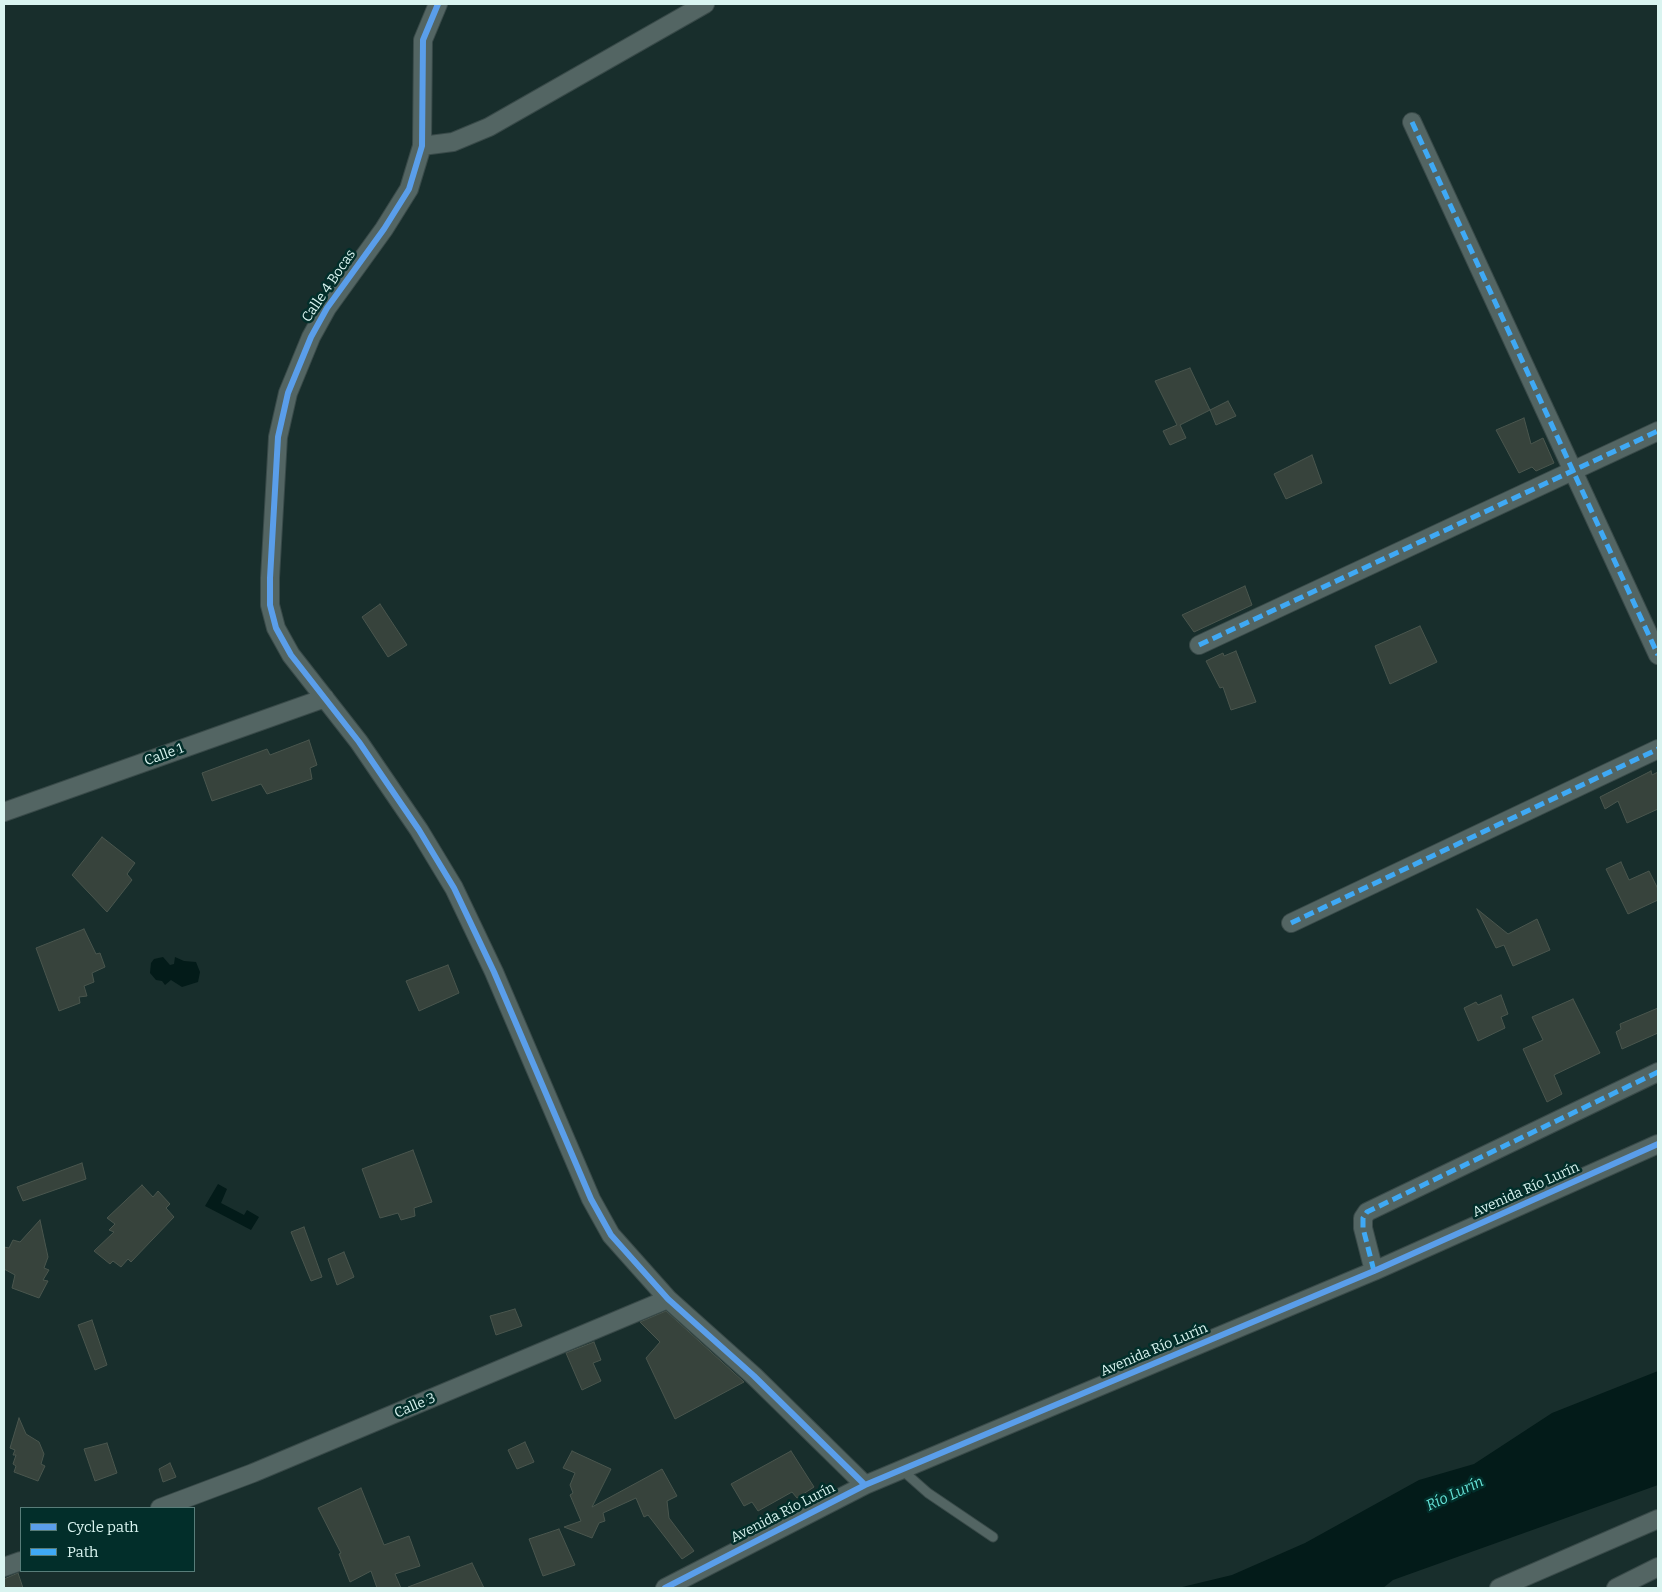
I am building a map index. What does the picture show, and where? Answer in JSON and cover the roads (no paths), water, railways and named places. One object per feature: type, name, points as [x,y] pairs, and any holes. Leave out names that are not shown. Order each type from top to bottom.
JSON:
[{"type":"street","name":"Calle 4 Bocas","points":[[438,4],[423,40],[422,146],[409,189],[384,229],[327,308],[311,338],[288,394],[278,437],[270,605],[276,628],[291,655],[359,742],[420,830],[454,888],[494,972],[591,1199],[611,1235],[668,1300],[754,1376],[865,1485]]},
{"type":"street","points":[[422,146],[453,142],[489,127],[706,4]]},
{"type":"street","points":[[1412,122],[1658,656]]},
{"type":"street","points":[[1198,645],[1658,431]]},
{"type":"street","name":"Calle 1","points":[[4,812],[325,698]]},
{"type":"street","points":[[1291,923],[1658,749]]},
{"type":"street","points":[[1374,1272],[1363,1228],[1363,1218],[1367,1212],[1658,1072]]},
{"type":"street","name":"Avenida Río Lurín","points":[[664,1588],[865,1485],[1374,1272],[1658,1144]]},
{"type":"street","name":"Calle 3","points":[[163,1507],[262,1470],[668,1300]]},
{"type":"street","points":[[1499,1588],[1658,1519]]},
{"type":"street","points":[[4,1568],[20,1561]]},
{"type":"street","points":[[1616,1588],[1658,1567]]},
{"type":"lane","points":[[902,1470],[928,1492],[993,1537]]},
{"type":"water","points":[[163,957],[170,965],[174,964],[175,957],[184,961],[196,962],[200,972],[198,982],[182,987],[171,980],[165,985],[162,981],[156,980],[150,973],[151,963],[154,959]]},
{"type":"water","points":[[218,1184],[227,1189],[221,1203],[244,1215],[247,1210],[259,1217],[251,1230],[205,1206]]},
{"type":"water","name":"Río Lurín","points":[[1658,1371],[1658,1485],[1393,1580],[1383,1588],[1178,1588],[1232,1575],[1305,1543],[1419,1480],[1474,1464],[1552,1413]]}]
